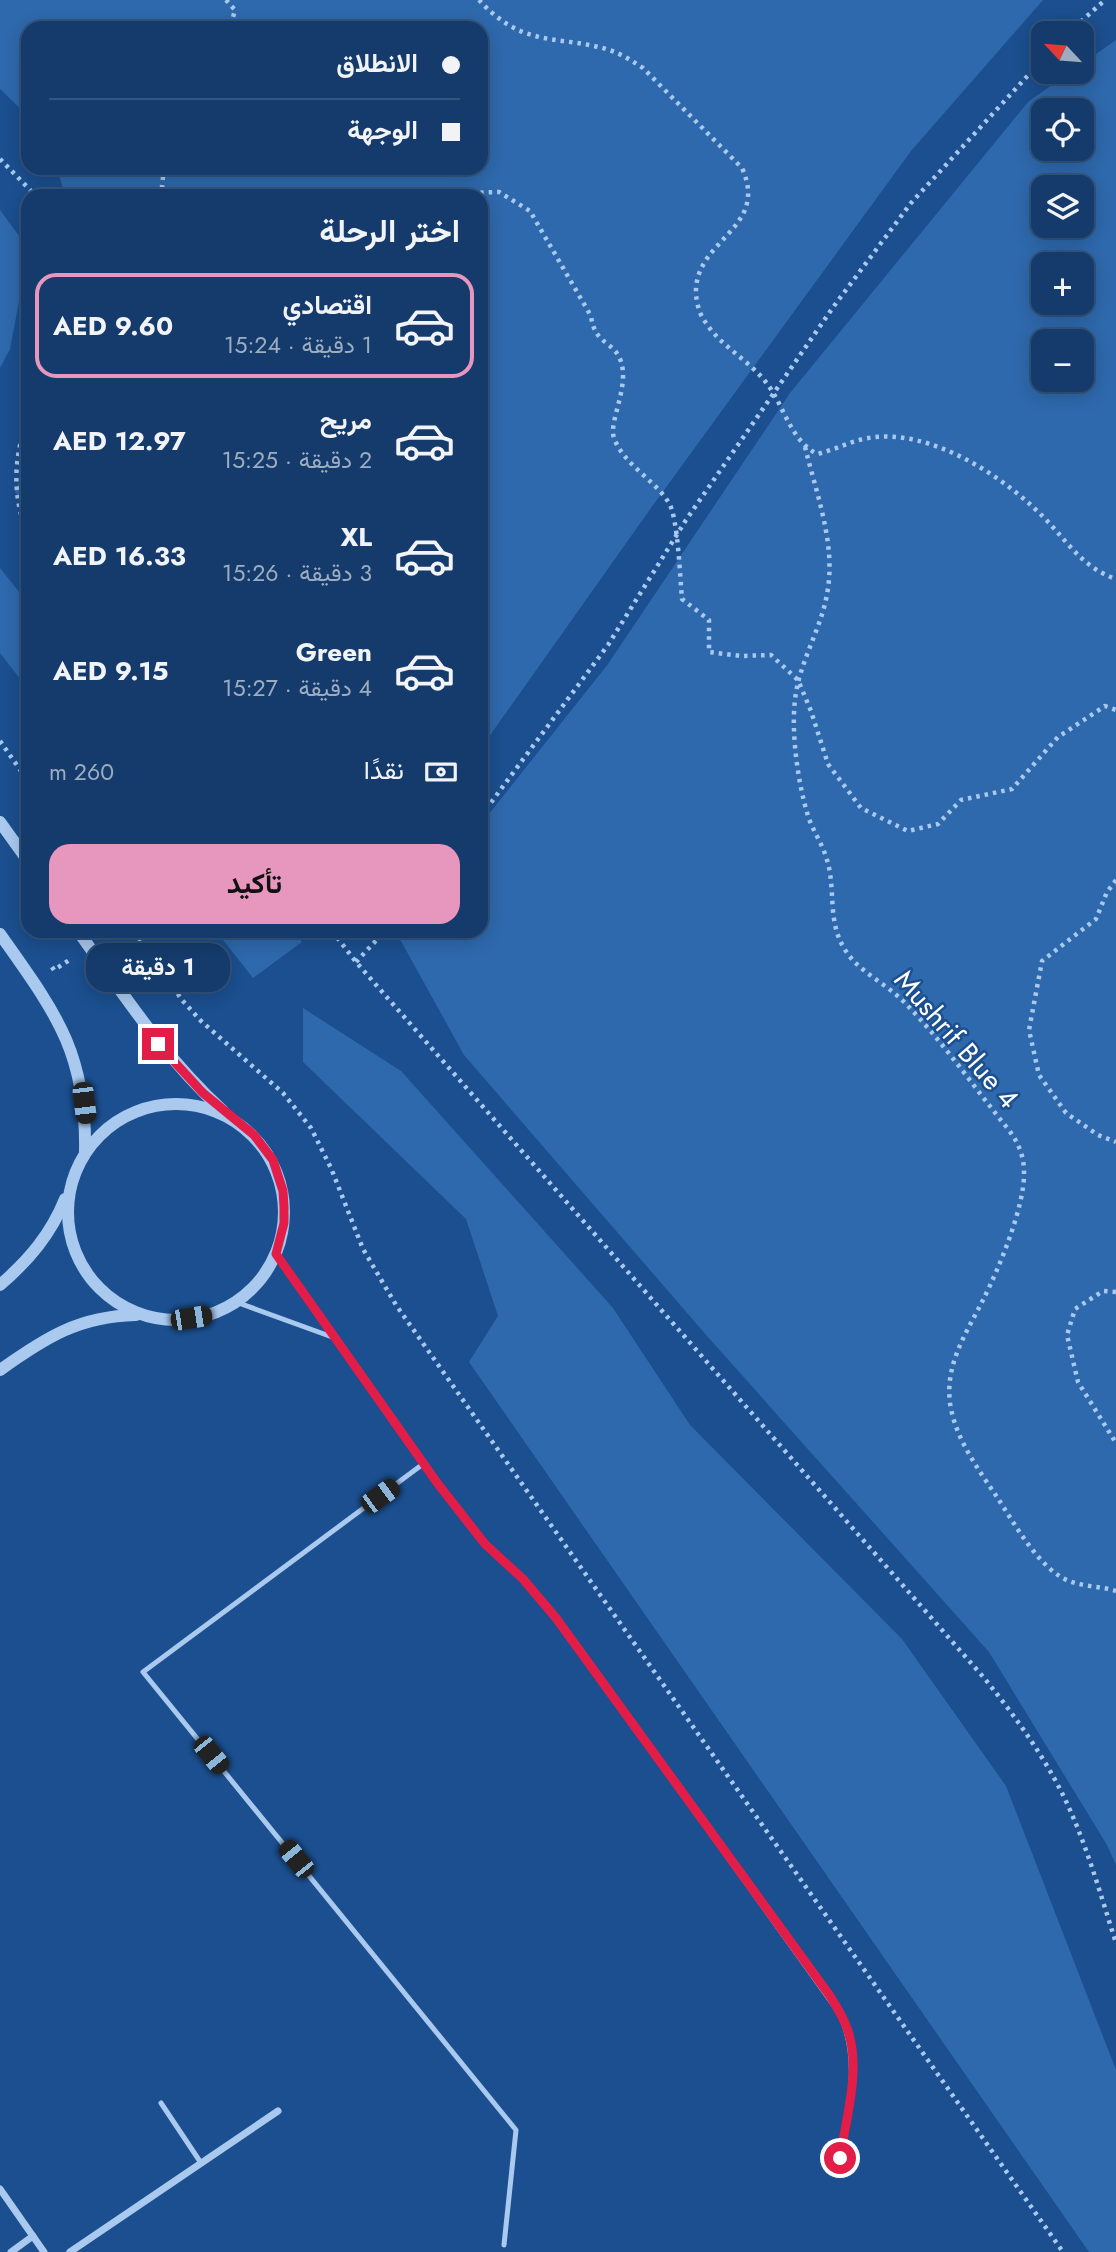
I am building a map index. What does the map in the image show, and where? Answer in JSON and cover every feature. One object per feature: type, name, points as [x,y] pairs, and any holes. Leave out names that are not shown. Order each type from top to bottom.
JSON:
[{"type":"street","points":[[0,822],[21,851]]},
{"type":"street","points":[[0,934],[45,998],[73,1055],[82,1087],[86,1120],[85,1152]]},
{"type":"street","points":[[0,1370],[41,1341],[65,1329],[117,1315],[144,1315],[175,1320],[207,1316],[236,1302],[260,1281],[276,1254],[284,1223],[283,1191],[273,1160],[254,1135],[203,1093],[158,1044],[83,938]]},
{"type":"street","points":[[0,1285],[32,1255],[48,1233],[62,1209],[85,1152],[107,1128],[134,1111],[166,1103],[198,1105],[228,1116]]},
{"type":"street","points":[[72,1182],[68,1206],[69,1230],[81,1263],[103,1291],[122,1306],[144,1315]]},
{"type":"street","points":[[70,2252],[278,2111]]},
{"type":"street","points":[[0,2189],[44,2252]]},
{"type":"street","points":[[11,2252],[33,2236]]},
{"type":"lane","points":[[276,1254],[423,1464],[485,1544],[523,1579],[556,1618],[840,2014],[848,2032],[853,2073],[840,2158]]},
{"type":"lane","points":[[236,1302],[335,1338]]},
{"type":"lane","points":[[423,1464],[144,1672],[516,2130],[505,2245]]},
{"type":"lane","points":[[161,2104],[201,2163]]},
{"type":"path","points":[[226,0],[235,10],[232,21]]},
{"type":"path","name":"Mushrif Blue 4","points":[[479,0],[499,19],[516,29],[535,36],[608,50],[643,68],[742,168],[748,182],[749,198],[745,213],[707,257],[699,271],[697,303],[702,318],[711,331],[763,378],[805,447],[829,549],[830,569],[824,607],[798,680],[794,723],[808,815],[827,859],[837,935],[855,962],[887,987],[917,1017],[1015,1138],[1022,1154],[1023,1189],[1009,1237],[984,1297],[955,1353],[949,1386],[953,1419],[967,1450],[985,1479],[1051,1570],[1073,1583],[1116,1591]]},
{"type":"path","points":[[1080,21],[1105,0]]},
{"type":"path","points":[[488,807],[608,645],[677,536],[834,306],[911,203],[1031,72]]},
{"type":"path","points":[[0,159],[29,189]]},
{"type":"path","points":[[488,192],[499,192],[530,211],[591,316],[593,331],[620,358],[623,385],[612,435],[620,451],[670,504],[677,536],[682,599],[709,620],[709,652],[741,656],[771,655],[798,680],[828,764],[861,808],[908,831],[938,824],[961,800],[1012,789],[1058,737],[1105,706],[1116,710]]},
{"type":"path","points":[[805,447],[817,454],[869,438],[889,436],[909,439],[957,455],[1007,485],[1037,511],[1078,557],[1091,567],[1116,579]]},
{"type":"path","points":[[21,439],[16,485],[21,513]]},
{"type":"path","points":[[0,741],[21,771]]},
{"type":"path","points":[[1116,880],[1107,892],[1096,919],[1042,961],[1029,1030],[1039,1075],[1066,1113],[1098,1135],[1116,1142]]},
{"type":"path","points":[[139,938],[201,1021],[283,1093],[304,1119],[322,1148],[363,1249],[396,1305],[1063,2252]]},
{"type":"path","points":[[337,938],[1014,1715],[1063,1795],[1089,1860],[1116,1942]]},
{"type":"path","points":[[356,962],[378,938]]},
{"type":"path","points":[[49,963],[54,970],[75,956]]},
{"type":"path","points":[[1116,1292],[1102,1291],[1076,1309],[1066,1335],[1078,1382],[1116,1443]]},
{"type":"shaded area","points":[[0,0],[1043,0],[911,151],[651,508],[488,738],[488,189],[63,189],[59,175],[488,175],[488,21],[21,21],[21,109],[0,89]]},
{"type":"shaded area","points":[[1116,40],[1116,1865],[1107,1845],[989,1652],[707,1336],[464,1055],[399,938],[488,938],[488,815],[608,664],[790,393],[1028,102],[1031,100],[1031,161],[1094,161],[1094,98],[1034,98],[1053,84],[1094,84],[1094,56]]},
{"type":"shaded area","points":[[0,210],[21,238],[21,291],[10,349],[0,368]]},
{"type":"shaded area","points":[[21,476],[21,499],[15,492]]},
{"type":"shaded area","points":[[0,568],[21,594],[21,680],[0,653]]},
{"type":"shaded area","points":[[222,938],[299,938],[302,942],[253,978]]},
{"type":"shaded area","points":[[303,1008],[401,1071],[613,1308],[690,1425],[902,1639],[1006,1786],[1116,2070],[1116,2252],[1089,2252],[469,1362],[498,1316],[466,1219],[303,1062]]},
{"type":"route","points":[[158,1044],[203,1093],[254,1135],[273,1160],[283,1191],[284,1207],[284,1223],[276,1254],[423,1464],[485,1544],[523,1579],[556,1618],[830,1996],[848,2032],[852,2053],[853,2073],[840,2158]]}]
